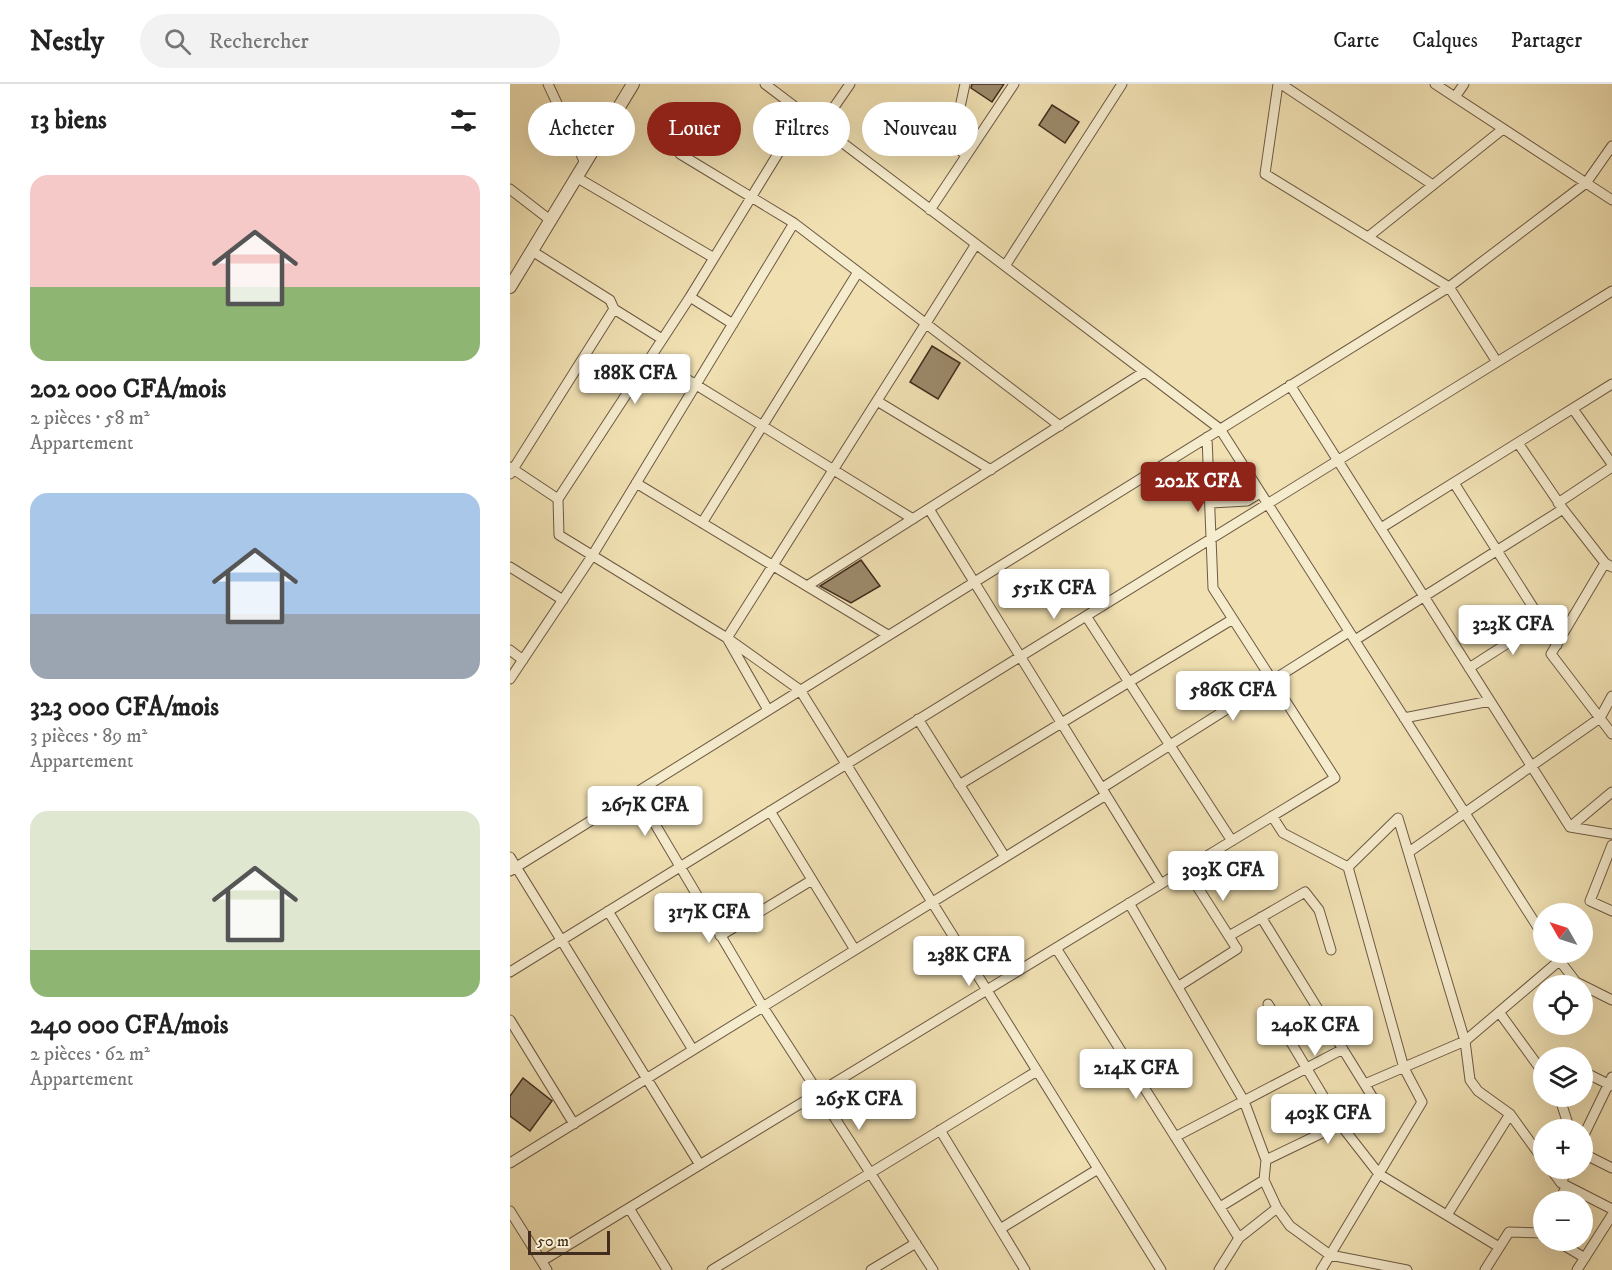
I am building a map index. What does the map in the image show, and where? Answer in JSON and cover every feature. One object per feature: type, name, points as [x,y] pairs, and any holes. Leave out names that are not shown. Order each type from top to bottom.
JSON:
[{"type":"street","points":[[548,84],[585,163]]},
{"type":"street","points":[[510,287],[633,84]]},
{"type":"street","points":[[765,84],[789,102]]},
{"type":"street","points":[[838,102],[850,84]]},
{"type":"street","points":[[961,102],[965,84]]},
{"type":"street","points":[[978,137],[1014,84]]},
{"type":"street","points":[[1005,266],[1122,84]]},
{"type":"street","points":[[1433,185],[1279,84],[1265,174],[1449,286],[1497,362]]},
{"type":"street","points":[[1435,84],[1612,200]]},
{"type":"street","points":[[1455,98],[1464,84]]},
{"type":"street","points":[[1368,237],[1503,129]]},
{"type":"street","points":[[513,869],[1449,286],[1586,183],[1612,146]]},
{"type":"street","points":[[850,148],[1220,429],[1533,920]]},
{"type":"street","points":[[683,156],[794,223],[1060,426]]},
{"type":"street","points":[[776,156],[690,297],[558,499],[559,534],[727,638],[800,690],[1161,1270]]},
{"type":"street","points":[[930,210],[965,156]]},
{"type":"street","points":[[576,177],[714,258]]},
{"type":"street","points":[[510,189],[550,220]]},
{"type":"street","points":[[510,679],[592,556],[794,223]]},
{"type":"street","points":[[727,638],[976,244]]},
{"type":"street","points":[[532,250],[610,300],[614,309],[662,339]]},
{"type":"street","points":[[702,523],[858,272]]},
{"type":"street","points":[[510,972],[1612,291]]},
{"type":"street","points":[[690,297],[733,324]]},
{"type":"street","points":[[558,499],[511,468],[614,309]]},
{"type":"street","points":[[651,357],[913,519]]},
{"type":"street","points":[[807,586],[1144,372]]},
{"type":"street","points":[[1381,528],[1612,384]]},
{"type":"street","points":[[1290,385],[1570,827],[1612,834]]},
{"type":"street","points":[[876,401],[991,470]]},
{"type":"street","points":[[510,1163],[1005,857],[1170,746],[1272,681],[1424,597],[1497,551],[1561,506],[1612,465],[1573,408]]},
{"type":"street","points":[[542,1261],[1335,778],[1213,588],[1207,437]]},
{"type":"street","points":[[1518,443],[1561,506],[1609,565],[1551,654],[1612,734]]},
{"type":"street","points":[[636,483],[888,636]]},
{"type":"street","points":[[1454,483],[1557,645]]},
{"type":"street","points":[[1211,503],[1247,501],[1260,492]]},
{"type":"street","points":[[929,509],[1161,884]]},
{"type":"street","points":[[510,567],[563,600]]},
{"type":"street","points":[[1086,616],[1232,841]]},
{"type":"street","points":[[959,784],[1233,619]]},
{"type":"street","points":[[1470,668],[1542,621]]},
{"type":"street","points":[[727,638],[768,710]]},
{"type":"street","points":[[510,650],[523,660]]},
{"type":"street","points":[[1408,852],[1600,718],[1612,696]]},
{"type":"street","points":[[1404,718],[1490,701]]},
{"type":"street","points":[[918,719],[1005,857]]},
{"type":"street","points":[[636,792],[678,868],[763,1007],[933,1270]]},
{"type":"street","points":[[1570,827],[1612,792]]},
{"type":"street","points":[[770,811],[855,950]]},
{"type":"street","points":[[1272,816],[1283,833],[1348,867],[1404,1068],[1422,1102],[1321,1270]]},
{"type":"street","points":[[1348,867],[1398,818],[1465,1041],[1470,1080],[1478,1091],[1510,1113],[1533,1145]]},
{"type":"street","points":[[1612,845],[1590,901],[1612,911]]},
{"type":"street","points":[[510,857],[513,869],[561,940],[700,1165]]},
{"type":"street","points":[[1179,986],[1237,949],[1186,869]]},
{"type":"street","points":[[720,936],[812,879]]},
{"type":"street","points":[[1229,936],[1305,892],[1319,910],[1331,950]]},
{"type":"street","points":[[1129,903],[1244,1101],[1266,1160],[1264,1180],[1277,1208],[1290,1226],[1330,1255],[1407,1270]]},
{"type":"street","points":[[608,911],[693,1050]]},
{"type":"street","points":[[1261,917],[1378,1106],[1266,1160]]},
{"type":"street","points":[[1056,948],[1239,1238]]},
{"type":"street","points":[[1365,1084],[1465,1041],[1550,963]]},
{"type":"street","points":[[1561,963],[1576,982],[1612,1000]]},
{"type":"street","points":[[1268,1004],[1340,1124],[1379,1174],[1499,1247]]},
{"type":"street","points":[[1499,1012],[1533,1059]]},
{"type":"street","points":[[510,1020],[574,1124]]},
{"type":"street","points":[[1175,1137],[1343,1049]]},
{"type":"street","points":[[712,1270],[1037,1071]]},
{"type":"street","points":[[1592,1119],[1611,1082],[1593,1075]]},
{"type":"street","points":[[1563,1107],[1567,1119]]},
{"type":"street","points":[[1447,1215],[1510,1113]]},
{"type":"street","points":[[940,1130],[1025,1270]]},
{"type":"street","points":[[1593,1158],[1612,1168]]},
{"type":"street","points":[[1000,1229],[1098,1169]]},
{"type":"street","points":[[1560,1179],[1564,1184],[1612,1209]]},
{"type":"street","points":[[1562,1191],[1565,1179]]},
{"type":"street","points":[[1220,1207],[1264,1180]]},
{"type":"street","points":[[629,1208],[668,1270]]},
{"type":"street","points":[[1220,1270],[1239,1238],[1277,1208]]},
{"type":"street","points":[[510,1211],[547,1270]]},
{"type":"street","points":[[1577,1270],[1612,1215]]},
{"type":"street","points":[[1485,1270],[1509,1232],[1533,1231]]},
{"type":"street","points":[[872,1270],[916,1243]]},
{"type":"street","points":[[1573,1251],[1585,1258]]},
{"type":"building","points":[[972,84],[1004,84],[992,102],[971,88]]},
{"type":"building","points":[[1052,105],[1079,122],[1065,143],[1039,125]]},
{"type":"building","points":[[932,346],[960,363],[938,399],[910,382]]},
{"type":"building","points":[[861,560],[880,586],[851,603],[820,586]]},
{"type":"building","points":[[523,1078],[552,1101],[530,1131],[510,1116],[510,1096]]}]
